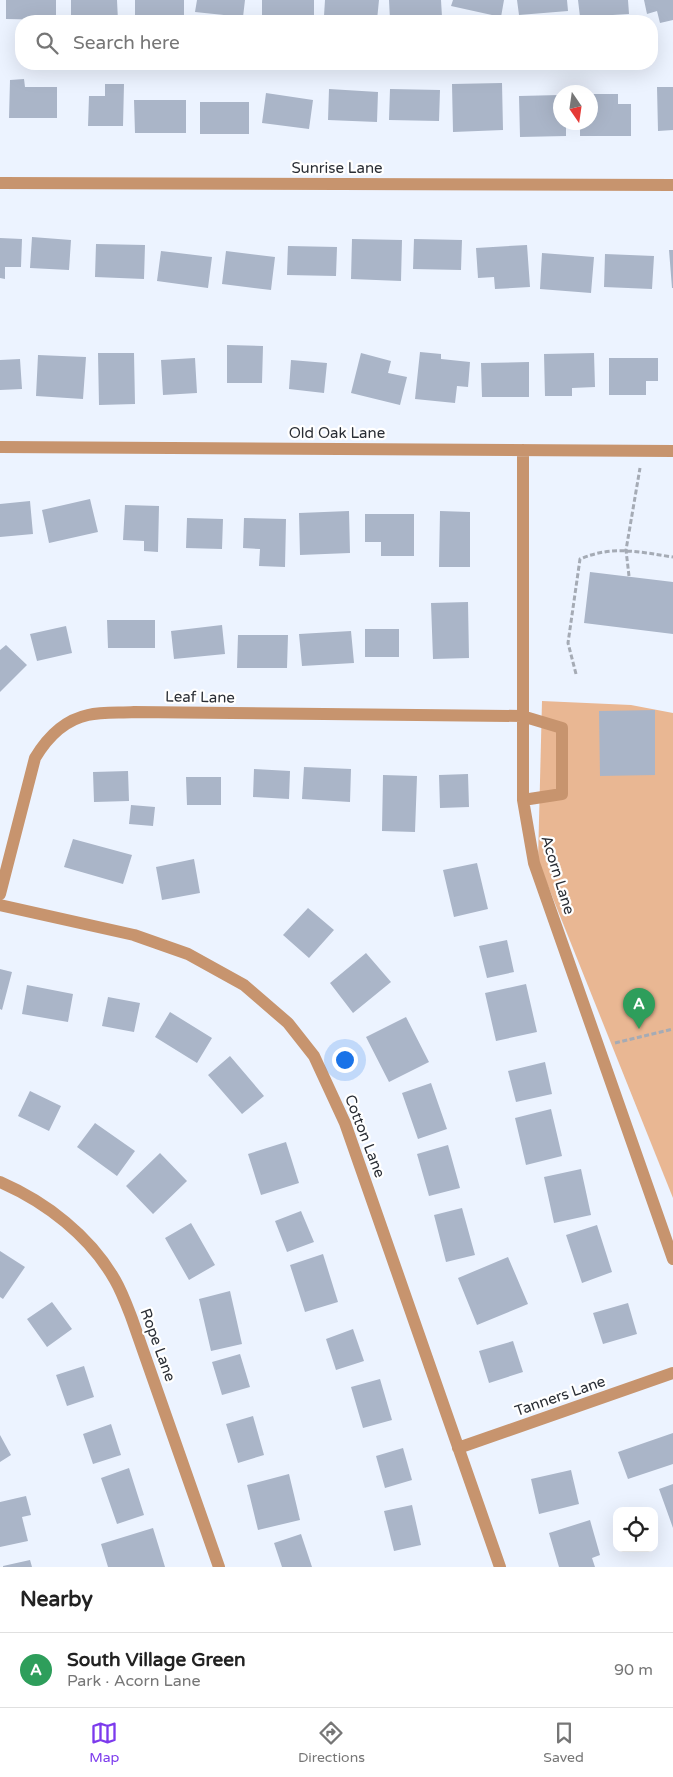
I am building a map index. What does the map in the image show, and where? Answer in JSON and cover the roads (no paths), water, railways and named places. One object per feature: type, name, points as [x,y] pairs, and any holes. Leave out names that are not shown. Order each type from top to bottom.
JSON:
[{"type":"street","name":"Sunrise Lane","points":[[0,183],[673,185]]},
{"type":"street","name":"Old Oak Lane","points":[[0,447],[673,450]]},
{"type":"street","name":"Acorn Lane","points":[[523,450],[523,800],[534,863],[673,1259]]},
{"type":"street","name":"Leaf Lane","points":[[0,894],[34,758],[45,741],[61,727],[87,716],[134,712],[522,716],[562,728],[562,794],[523,800]]},
{"type":"street","name":"Cotton Lane","points":[[0,905],[134,935],[188,954],[244,984],[288,1023],[314,1056],[345,1123],[500,1567]]},
{"type":"street","name":"Rope Lane","points":[[0,1182],[47,1208],[73,1229],[99,1256],[115,1280],[132,1319],[219,1567]]},
{"type":"street","name":"Tanners Lane","points":[[458,1448],[673,1373]]},
{"type":"place","name":"South Village Green","points":[[639,1029]]}]
